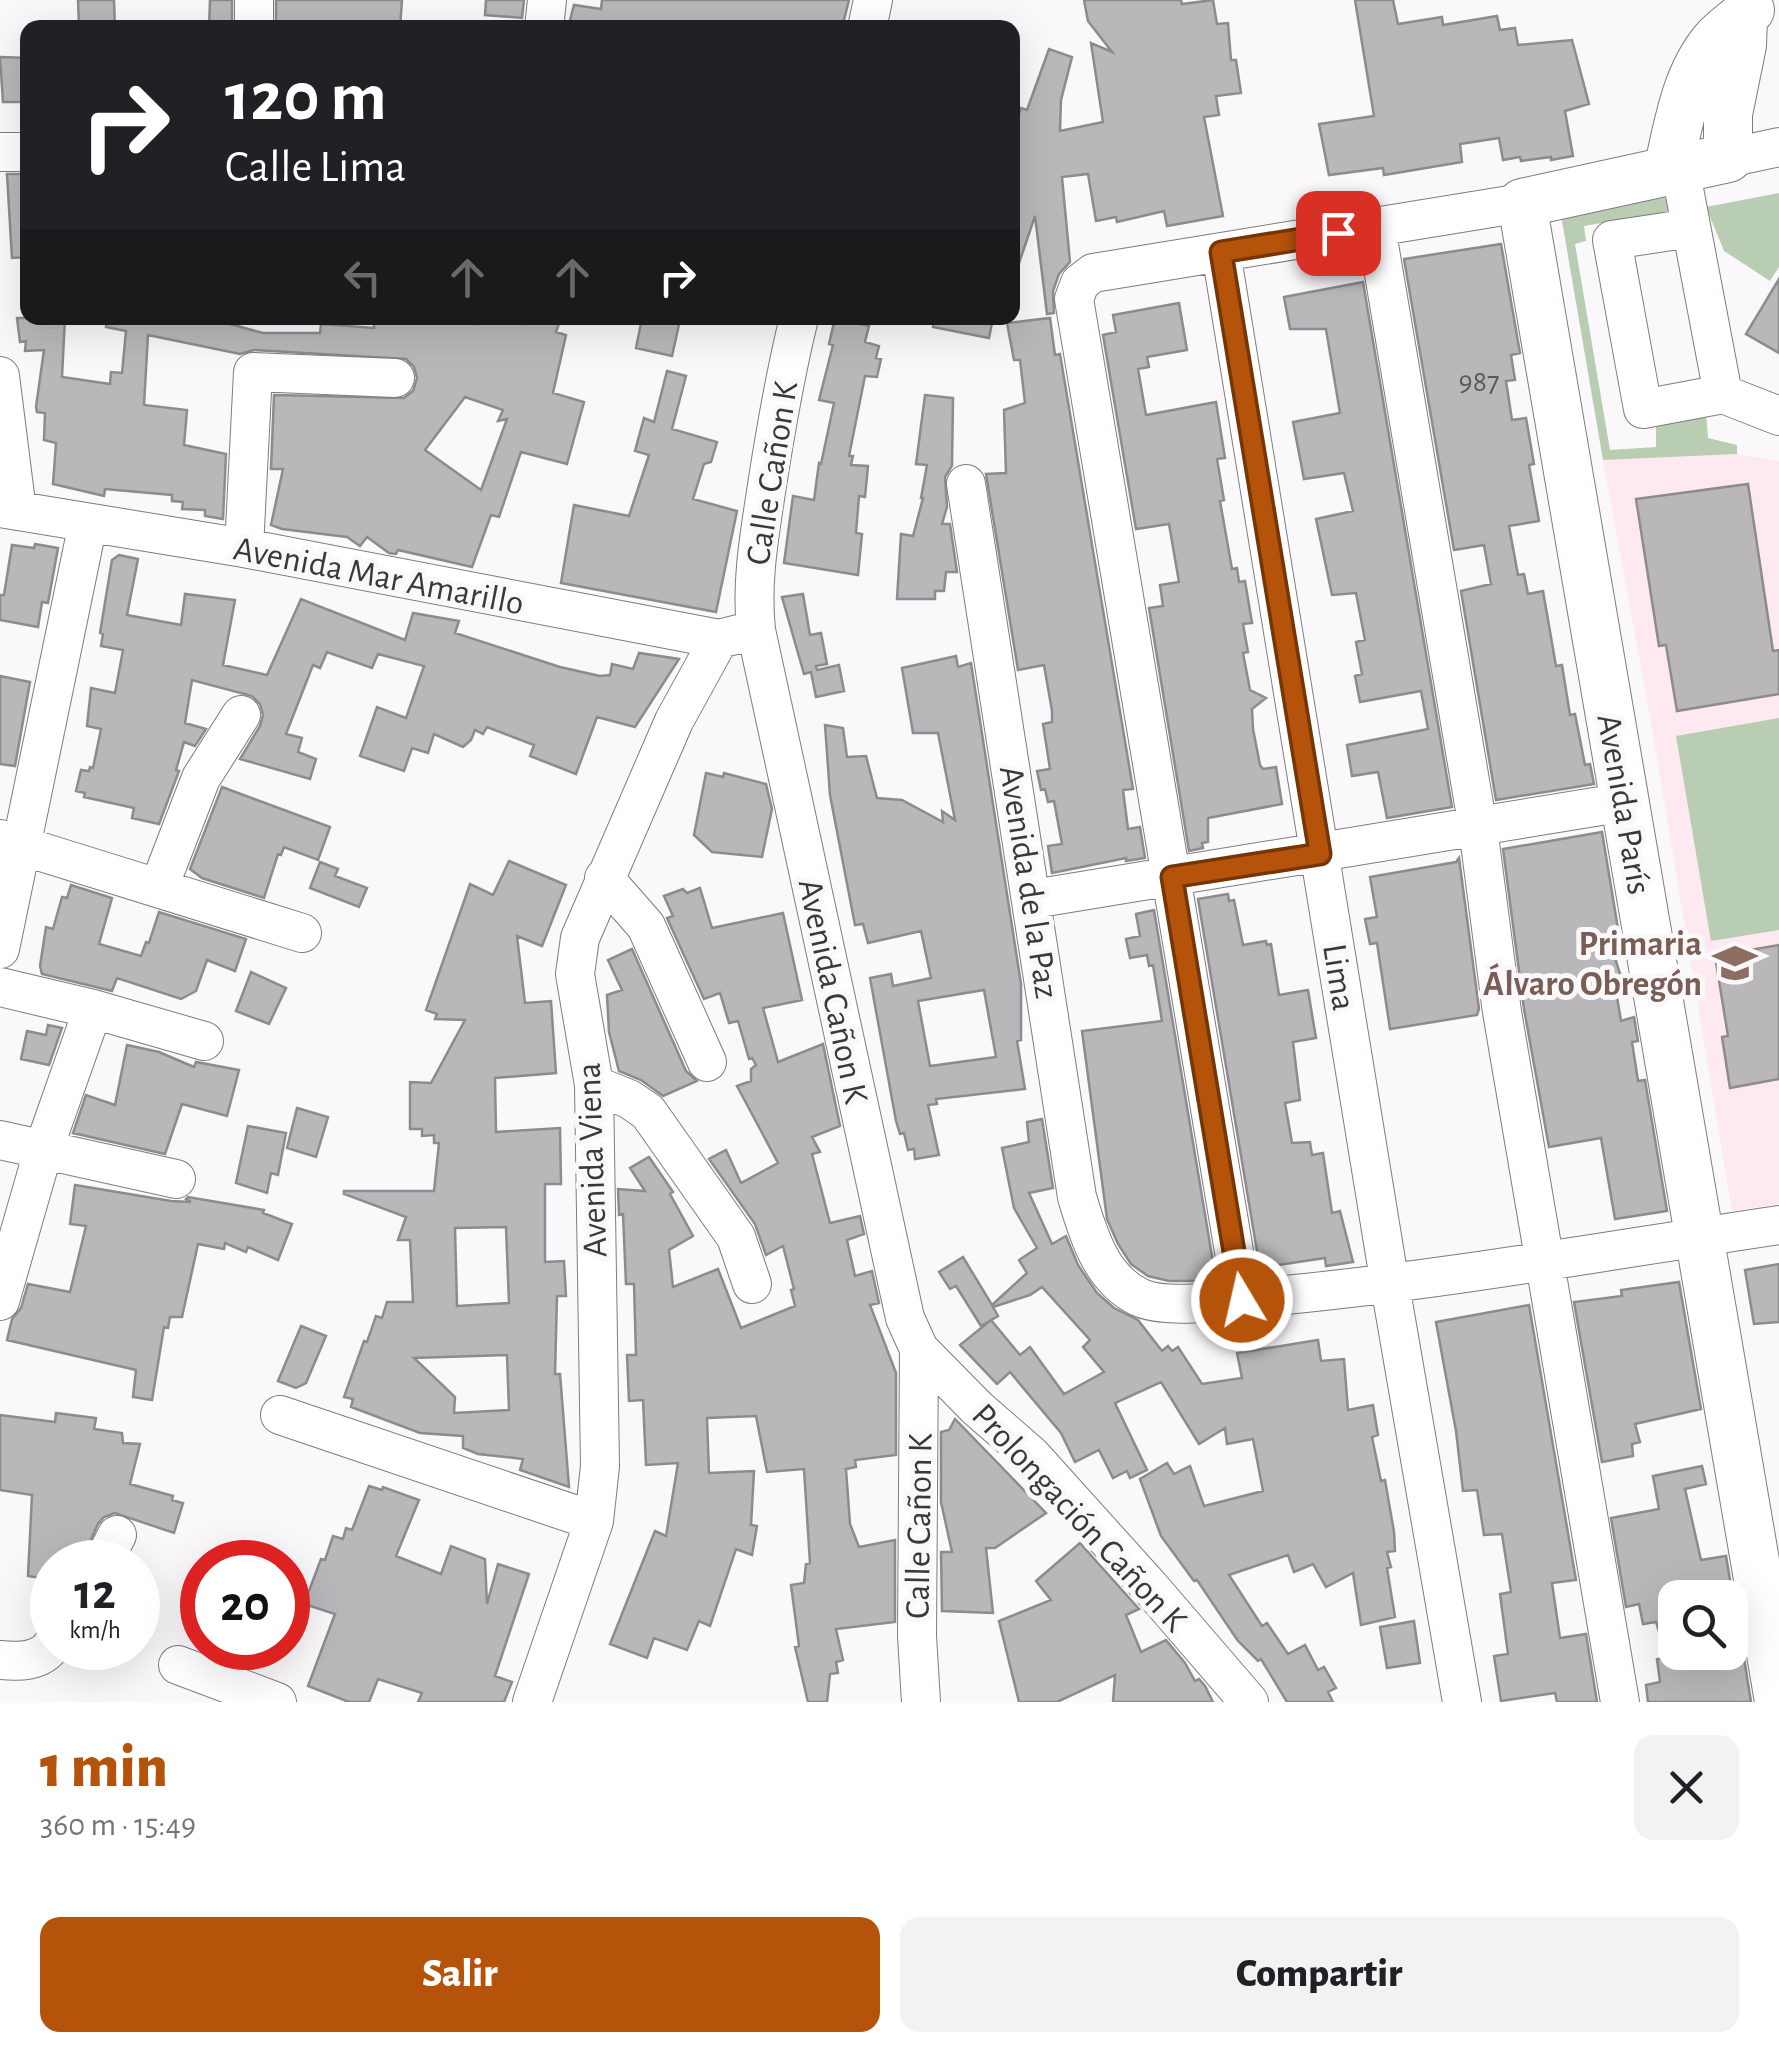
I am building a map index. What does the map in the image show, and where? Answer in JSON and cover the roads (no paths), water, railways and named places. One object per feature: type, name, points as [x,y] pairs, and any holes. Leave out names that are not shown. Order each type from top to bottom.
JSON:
[{"type":"main road","points":[[1522,203],[1728,158],[1728,114],[1751,8]]},
{"type":"main road","points":[[1674,169],[1685,97],[1700,64],[1714,41],[1751,8]]},
{"type":"main road","name":"Avenida París","points":[[1522,203],[1779,1701]]},
{"type":"street","points":[[1728,158],[1779,147]]},
{"type":"street","points":[[1674,169],[1691,228],[1723,394]]},
{"type":"street","points":[[1522,203],[1094,273],[1080,283],[1074,299],[1242,1300],[1390,1285],[1779,1226]]},
{"type":"street","points":[[1376,227],[1478,828],[1502,1012],[1620,1702]]},
{"type":"street","points":[[1691,228],[1612,240],[1644,409],[1723,394],[1779,416]]},
{"type":"street","name":"Lima","points":[[1221,252],[1462,1702]]},
{"type":"street","name":"Calle Cañon K","points":[[756,630],[752,595],[759,542],[782,390],[797,325]]},
{"type":"street","points":[[244,548],[253,372],[395,378]]},
{"type":"street","points":[[0,376],[8,510]]},
{"type":"street","name":"Avenida de la Paz","points":[[966,484],[1077,1197],[1089,1237],[1110,1274],[1141,1299],[1164,1303],[1242,1300]]},
{"type":"street","name":"Avenida Mar Amarillo","points":[[8,510],[244,548],[718,639],[756,630]]},
{"type":"street","points":[[0,949],[10,842],[88,524]]},
{"type":"street","name":"Avenida Cañon K","points":[[756,630],[882,1225],[905,1318],[919,1350]]},
{"type":"street","name":"Avenida Viena","points":[[532,1702],[594,1522],[600,1466],[594,1085],[575,974],[580,938],[674,722],[718,639]]},
{"type":"street","points":[[159,887],[201,778],[241,714]]},
{"type":"street","points":[[1033,899],[1625,802]]},
{"type":"street","points":[[10,842],[302,932]]},
{"type":"street","points":[[604,878],[646,926],[707,1062]]},
{"type":"street","points":[[0,987],[93,1008],[204,1040]]},
{"type":"street","points":[[0,1301],[44,1148],[93,1008]]},
{"type":"street","points":[[594,1085],[629,1099],[648,1112],[736,1237],[752,1284]]},
{"type":"street","points":[[0,1140],[176,1179]]},
{"type":"street","name":"Calle Cañon K","points":[[919,1350],[916,1636],[921,1702]]},
{"type":"street","name":"Prolongación Cañon K","points":[[919,1350],[1031,1455],[1242,1697]]},
{"type":"street","points":[[280,1415],[594,1522]]},
{"type":"street","points":[[0,1660],[30,1659]]},
{"type":"street","points":[[178,1665],[277,1702]]},
{"type":"place","name":"Primaria Álvaro Obregón","points":[[1735,963]]}]
